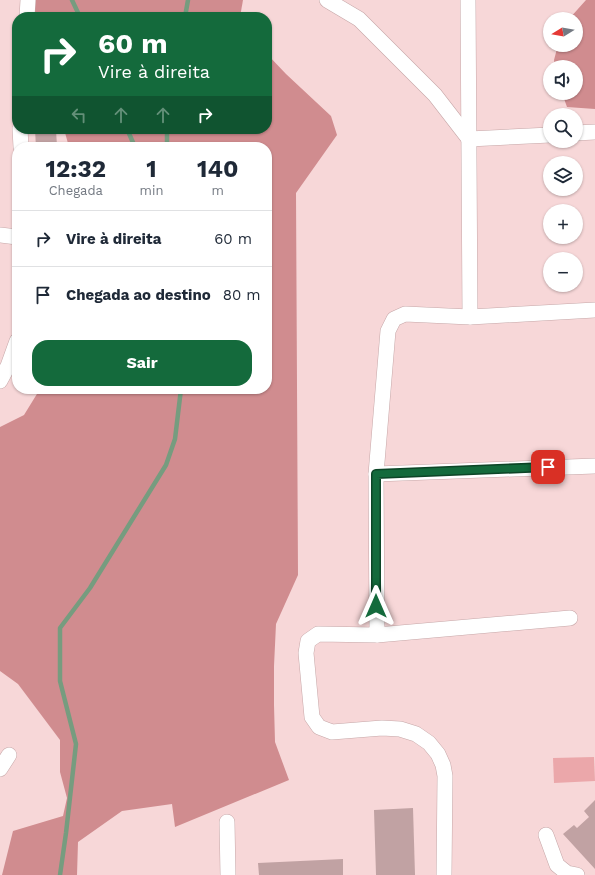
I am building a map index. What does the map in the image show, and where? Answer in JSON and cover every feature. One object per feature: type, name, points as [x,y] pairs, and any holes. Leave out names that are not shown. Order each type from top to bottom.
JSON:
[{"type":"street","points":[[27,12],[28,0]]},
{"type":"street","points":[[327,0],[360,19],[435,95],[469,139]]},
{"type":"street","points":[[468,0],[470,317]]},
{"type":"street","points":[[583,133],[595,132]]},
{"type":"street","points":[[469,139],[543,135]]},
{"type":"street","points":[[0,235],[12,236]]},
{"type":"street","points":[[377,635],[376,474],[388,331],[394,319],[404,314],[470,317],[595,310]]},
{"type":"street","points":[[0,382],[12,355]]},
{"type":"street","points":[[376,474],[595,466]]},
{"type":"street","points":[[444,875],[445,776],[443,765],[438,754],[429,743],[416,734],[400,729],[382,728],[332,732],[319,727],[312,718],[306,653],[308,641],[318,634],[377,635],[570,618]]},
{"type":"street","points":[[0,769],[9,755]]},
{"type":"street","points":[[227,822],[228,875]]},
{"type":"street","points":[[546,835],[557,865],[567,872],[577,875]]},
{"type":"shaded area","points":[[29,0],[243,0],[241,12],[35,12]]},
{"type":"shaded area","points":[[586,0],[595,0],[595,109],[567,107],[564,100],[583,100],[583,60],[554,60],[556,52],[583,52],[583,12],[575,12]]},
{"type":"shaded area","points":[[272,59],[331,116],[337,135],[296,193],[298,575],[276,624],[274,666],[275,742],[289,780],[175,827],[172,804],[122,811],[78,842],[77,875],[2,875],[13,831],[63,816],[67,798],[60,772],[60,740],[18,684],[0,671],[0,427],[24,415],[37,394],[272,394],[272,142],[68,142],[65,134],[272,134]]},
{"type":"shaded area","points":[[594,757],[595,781],[554,783],[553,758]]},
{"type":"building","points":[[35,134],[56,134],[57,142],[36,142]]},
{"type":"building","points":[[595,800],[595,869],[563,834],[574,825],[577,828],[589,817],[584,811]]},
{"type":"building","points":[[413,808],[415,875],[376,875],[374,810]]},
{"type":"building","points":[[343,859],[343,875],[259,875],[258,863]]},
{"type":"waterway","points":[[72,0],[78,12]]},
{"type":"waterway","points":[[186,12],[188,0]]},
{"type":"waterway","points":[[129,134],[133,142]]},
{"type":"waterway","points":[[167,134],[167,142]]},
{"type":"waterway","points":[[60,875],[76,744],[60,681],[60,628],[90,588],[166,465],[175,439],[180,394]]},
{"type":"route","points":[[376,606],[376,474],[548,467]]}]
